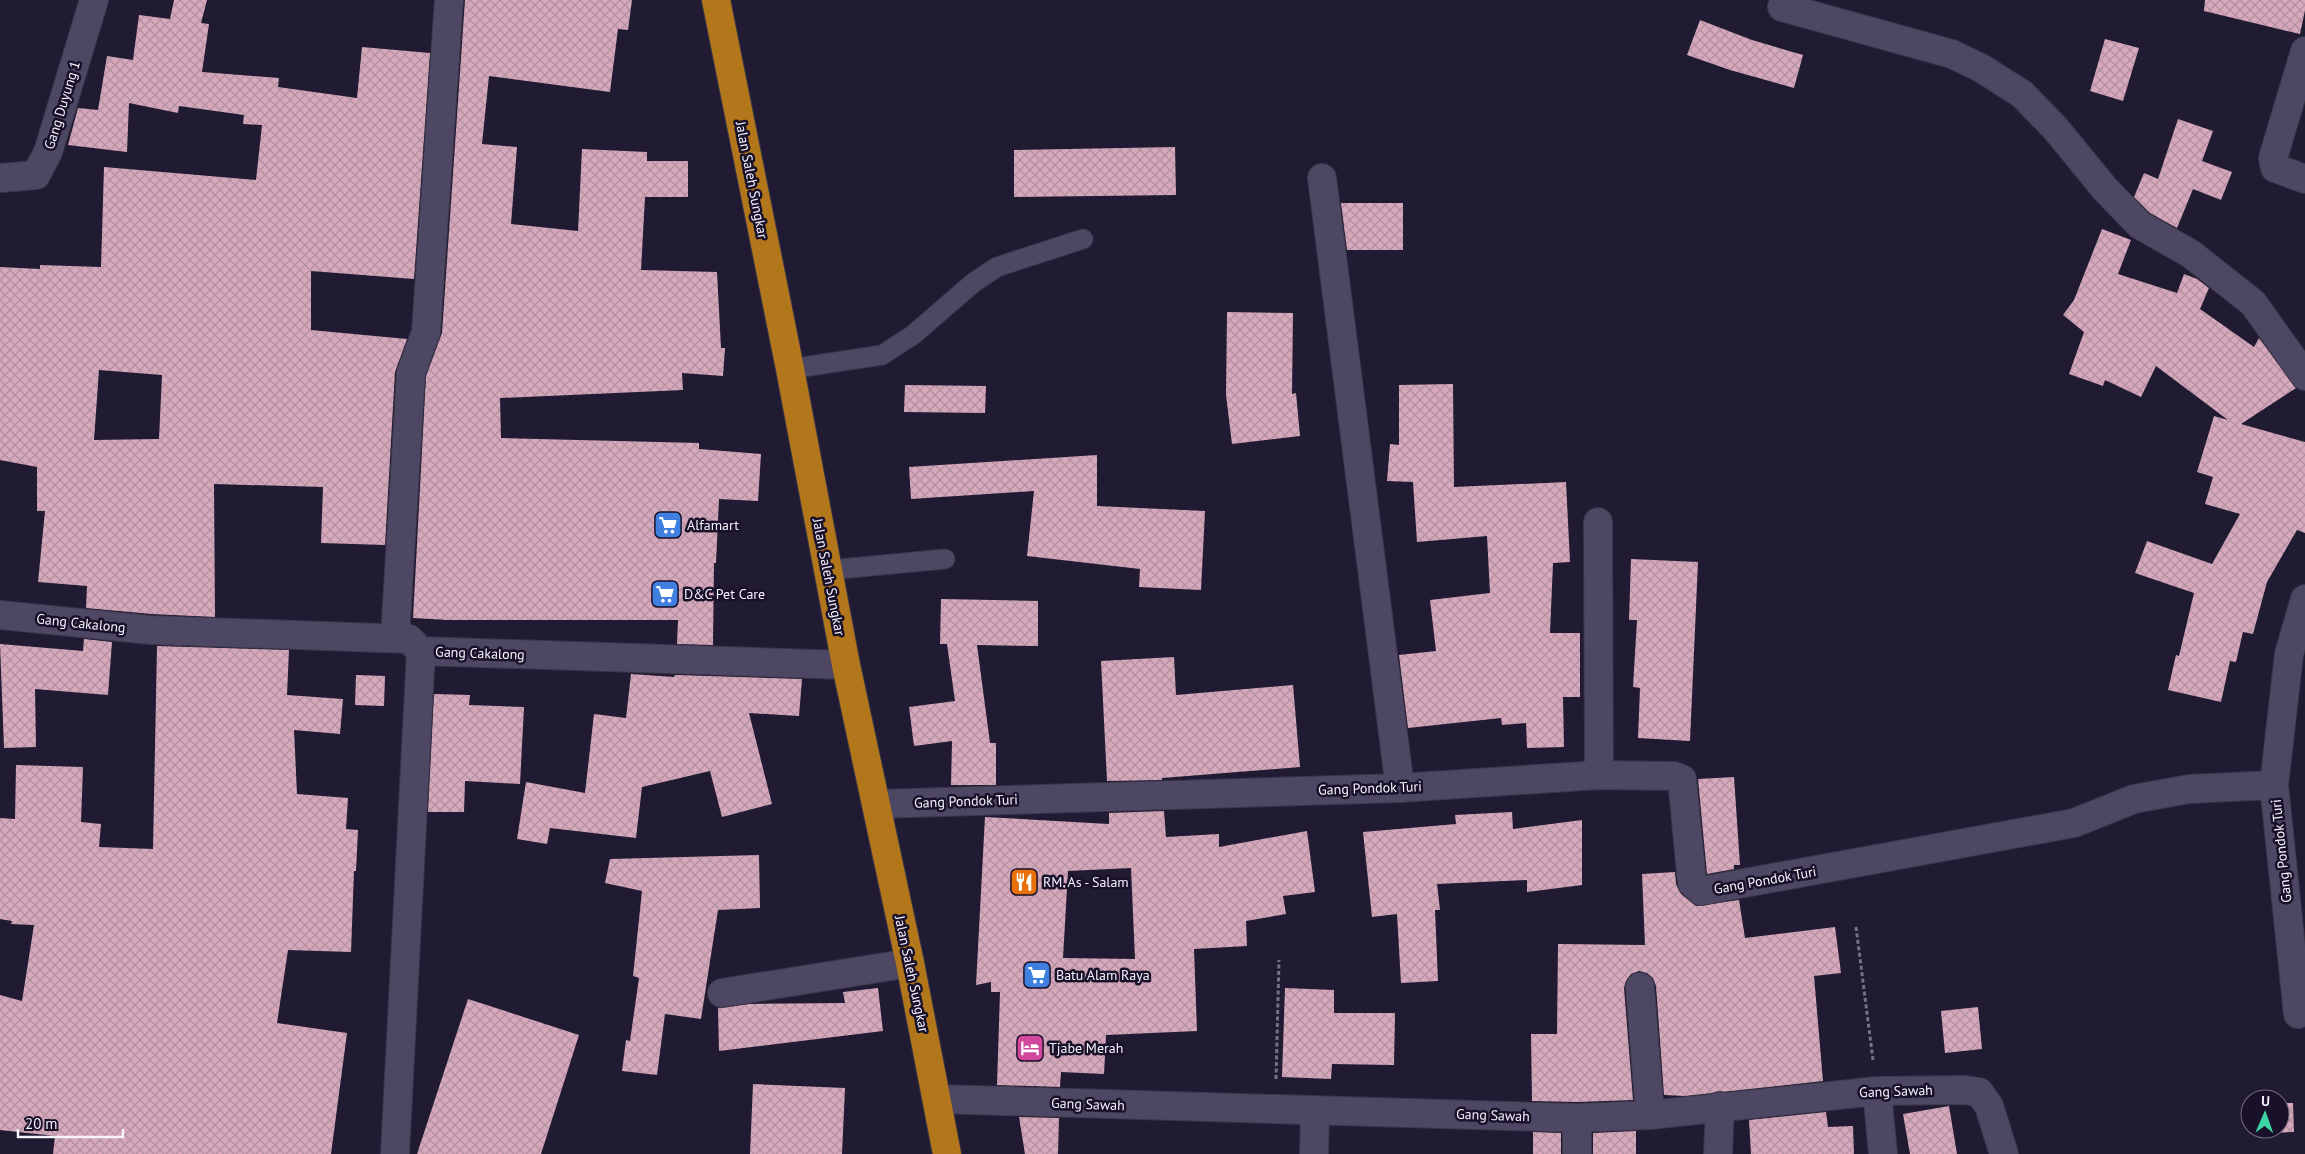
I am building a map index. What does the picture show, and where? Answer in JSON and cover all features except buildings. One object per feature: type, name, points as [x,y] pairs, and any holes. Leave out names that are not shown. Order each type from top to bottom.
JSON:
[{"type":"highway","name":"Jalan Saleh Sungkar","points":[[716,0],[790,369],[846,665],[910,962],[938,1099],[947,1154]]},
{"type":"street","name":"Gang Duyung 1","points":[[0,178],[36,175],[48,152],[94,0]]},
{"type":"street","points":[[395,638],[411,373],[426,332],[449,0]]},
{"type":"street","points":[[1782,7],[1952,54],[1981,68],[2022,94],[2056,129],[2105,189],[2140,225],[2191,254],[2253,303],[2305,376]]},
{"type":"street","points":[[2305,51],[2273,158],[2275,168],[2305,179]]},
{"type":"street","points":[[1322,178],[1400,788]]},
{"type":"street","points":[[1598,522],[1599,775]]},
{"type":"street","points":[[2274,785],[2289,654],[2305,599]]},
{"type":"street","name":"Gang Cakalong","points":[[0,615],[151,630],[409,639],[421,651],[846,665]]},
{"type":"street","points":[[395,1154],[421,651]]},
{"type":"street","name":"Gang Pondok Turi","points":[[877,804],[1400,788],[1599,775],[1674,776],[1682,779],[1692,883],[1701,891],[2074,823],[2134,799],[2189,789],[2274,785],[2298,1014]]},
{"type":"street","points":[[722,993],[910,962]]},
{"type":"street","points":[[1640,987],[1650,1115]]},
{"type":"street","name":"Gang Sawah","points":[[938,1099],[1577,1118],[1650,1115],[1720,1106],[1877,1091],[1964,1090],[1979,1092],[1989,1106],[2004,1154]]},
{"type":"street","points":[[1877,1091],[1883,1154]]},
{"type":"street","points":[[1718,1154],[1720,1106]]},
{"type":"street","points":[[1314,1110],[1314,1154]]},
{"type":"street","points":[[1577,1118],[1577,1154]]},
{"type":"lane","points":[[790,369],[882,356],[913,335],[972,283],[997,267],[1083,239]]},
{"type":"lane","points":[[829,570],[945,559]]},
{"type":"path","points":[[1856,927],[1877,1091]]},
{"type":"path","points":[[1276,1109],[1279,960]]},
{"type":"place","name":"Alfamart","points":[[668,525]]},
{"type":"place","name":"D&C Pet Care","points":[[665,594]]},
{"type":"place","name":"RM. As - Salam","points":[[1024,882]]},
{"type":"place","name":"Batu Alam Raya","points":[[1037,975]]},
{"type":"place","name":"Tjabe Merah","points":[[1030,1048]]}]
